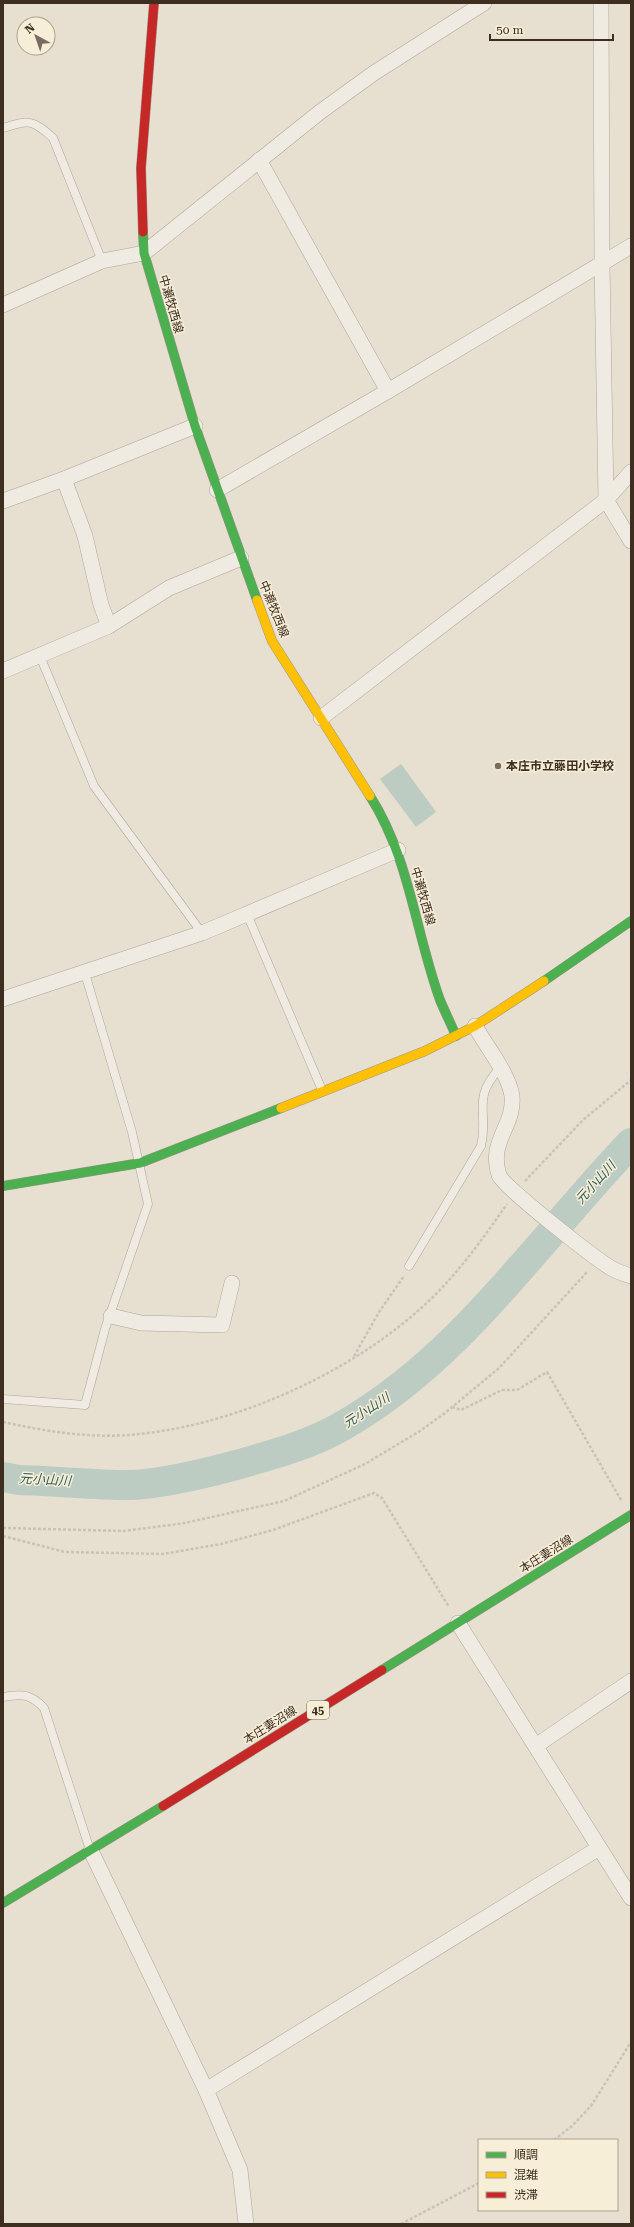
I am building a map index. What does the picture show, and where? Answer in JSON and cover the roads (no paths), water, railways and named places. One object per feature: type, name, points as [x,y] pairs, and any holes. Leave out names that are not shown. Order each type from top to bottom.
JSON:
[{"type":"main road","name":"中瀬牧西線","points":[[154,3],[140,168],[144,253],[195,426],[272,642],[383,816],[398,850],[440,999],[456,1036]]},
{"type":"main road","points":[[3,1186],[140,1163],[378,1070],[456,1036],[475,1026],[508,1006],[630,924]]},
{"type":"main road","name":"本庄妻沼線","points":[[3,1903],[91,1851],[631,1515]]},
{"type":"street","points":[[3,304],[102,261],[144,253],[320,112],[374,74],[484,3]]},
{"type":"street","points":[[601,3],[602,264],[606,500],[631,541]]},
{"type":"street","points":[[259,160],[388,391]]},
{"type":"street","points":[[217,490],[388,391],[631,246]]},
{"type":"street","points":[[3,501],[64,479],[195,426]]},
{"type":"street","points":[[321,718],[606,500],[631,472]]},
{"type":"street","points":[[64,479],[85,536],[101,605],[109,626]]},
{"type":"street","points":[[3,671],[109,626],[178,583],[241,558]]},
{"type":"street","points":[[3,999],[84,970],[202,933],[398,850]]},
{"type":"street","points":[[475,1026],[508,1082],[512,1097],[510,1118],[496,1150],[499,1177],[513,1202],[610,1267],[631,1276]]},
{"type":"street","points":[[112,1316],[141,1323],[222,1325],[232,1283]]},
{"type":"street","points":[[458,1623],[631,1898]]},
{"type":"street","points":[[536,1745],[631,1681]]},
{"type":"street","points":[[206,2090],[599,1848]]},
{"type":"street","points":[[91,1851],[206,2090],[240,2170],[246,2224]]},
{"type":"lane","points":[[3,128],[25,121],[39,126],[53,138],[102,261]]},
{"type":"lane","points":[[40,656],[94,786],[202,933]]},
{"type":"lane","points":[[247,914],[323,1091]]},
{"type":"lane","points":[[3,1399],[85,1405],[105,1329],[112,1316],[148,1204],[140,1163],[84,970]]},
{"type":"lane","points":[[409,1266],[482,1146],[484,1134],[483,1094],[489,1080],[500,1068]]},
{"type":"lane","points":[[3,1698],[23,1694],[31,1696],[44,1708],[91,1851]]},
{"type":"waterway","name":"元小山川","points":[[3,1477],[19,1480],[103,1484],[130,1485],[157,1483],[200,1474],[253,1460],[293,1448],[332,1432],[386,1397],[426,1366],[497,1295],[631,1143]]},
{"type":"place","name":"本庄市立藤田小学校","points":[[498,766]]}]
